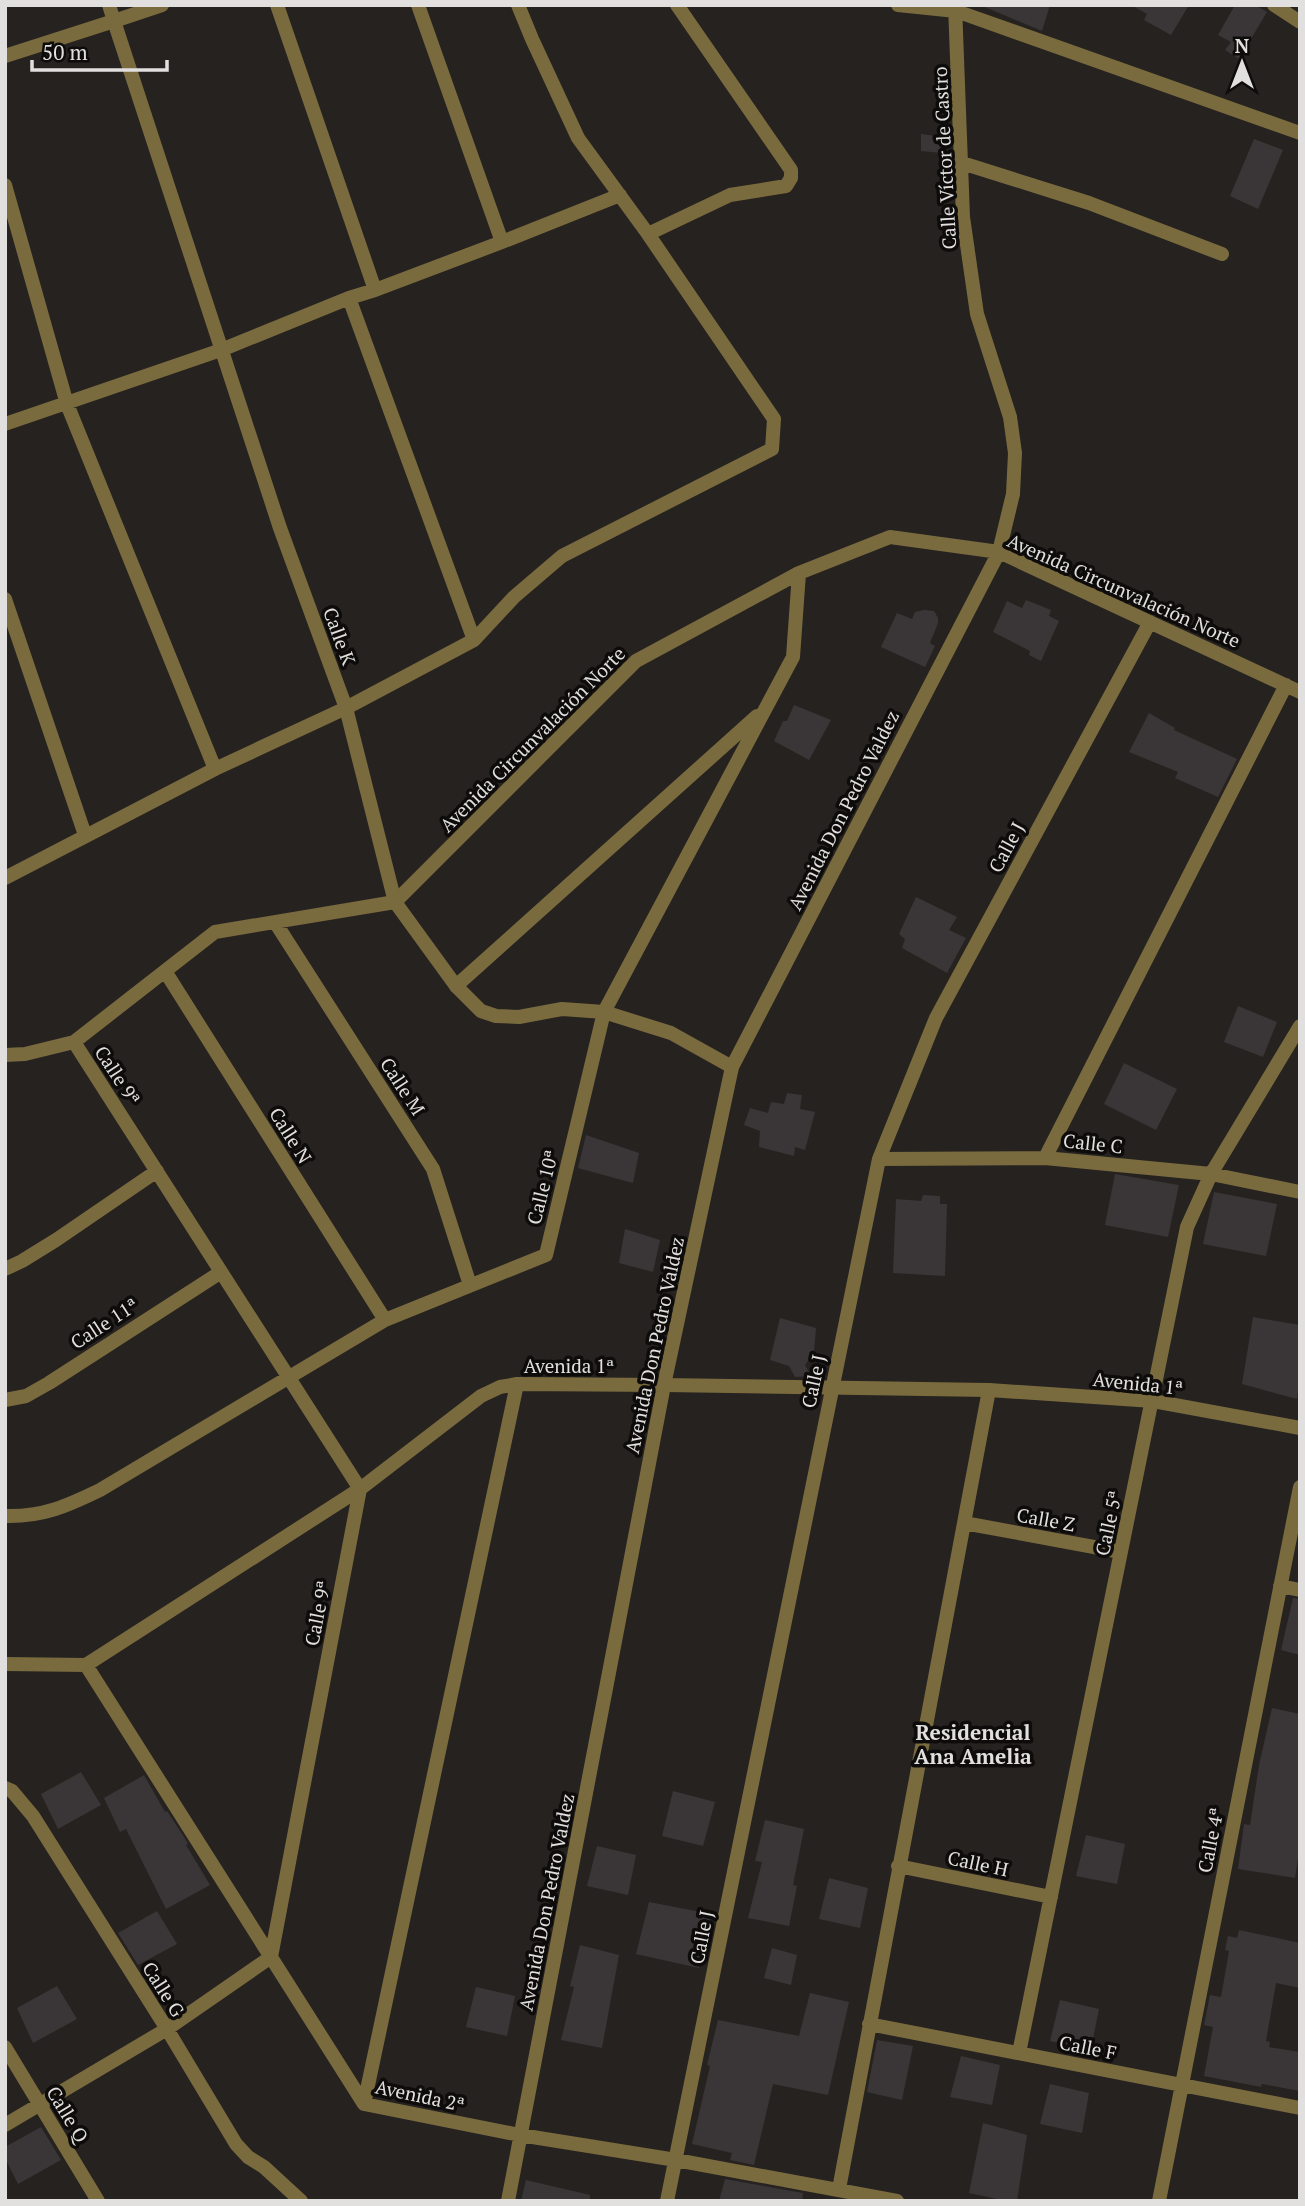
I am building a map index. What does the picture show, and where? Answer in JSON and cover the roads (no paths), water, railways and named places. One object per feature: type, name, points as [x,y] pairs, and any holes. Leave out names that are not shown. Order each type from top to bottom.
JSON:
[{"type":"street","name":"Calle K","points":[[109,5],[280,528],[346,708],[395,902],[456,986],[481,1011],[496,1016],[519,1017],[562,1009],[604,1012],[671,1033],[732,1067]]},
{"type":"street","points":[[5,56],[162,5]]},
{"type":"street","points":[[277,5],[375,290]]},
{"type":"street","points":[[418,5],[502,242]]},
{"type":"street","points":[[5,878],[215,769],[346,708],[474,640],[514,597],[562,556],[772,449],[774,419],[648,233],[578,138],[518,5]]},
{"type":"street","points":[[648,233],[730,195],[786,186],[791,178],[790,170],[677,5]]},
{"type":"street","points":[[898,5],[955,8],[1300,133]]},
{"type":"street","points":[[1274,5],[1300,22]]},
{"type":"street","name":"Calle Víctor de Castro","points":[[955,8],[963,217],[977,314],[1010,416],[1015,453],[1013,494],[999,552]]},
{"type":"street","points":[[962,163],[1089,203],[1222,254]]},
{"type":"street","points":[[5,185],[67,404],[215,769]]},
{"type":"street","points":[[5,424],[221,350],[349,298],[620,195]]},
{"type":"street","points":[[349,298],[474,640]]},
{"type":"street","name":"Avenida Circunvalación Norte","points":[[395,902],[636,661],[799,573],[890,537],[999,552],[1293,688]]},
{"type":"street","name":"Avenida Don Pedro Valdez","points":[[508,2201],[664,1385],[732,1067],[999,552]]},
{"type":"street","name":"Calle 10ª","points":[[5,1516],[17,1517],[58,1510],[100,1490],[385,1320],[546,1255],[604,1012],[793,657],[799,573]]},
{"type":"street","points":[[5,599],[85,835]]},
{"type":"street","name":"Calle J","points":[[667,2201],[879,1159],[936,1018],[1150,622]]},
{"type":"street","points":[[1045,1158],[1293,688]]},
{"type":"street","points":[[456,986],[766,709]]},
{"type":"street","points":[[5,1055],[25,1054],[74,1042],[215,932],[395,902]]},
{"type":"street","name":"Calle M","points":[[275,922],[433,1169],[470,1285]]},
{"type":"street","name":"Calle N","points":[[165,971],[385,1320]]},
{"type":"street","name":"Calle 5ª","points":[[1019,2053],[1187,1227],[1211,1174],[1300,1026]]},
{"type":"street","name":"Calle 9ª","points":[[74,1042],[360,1489],[271,1957]]},
{"type":"street","name":"Calle C","points":[[879,1159],[1045,1158],[1211,1174],[1300,1192]]},
{"type":"street","points":[[5,1269],[45,1247],[157,1171]]},
{"type":"street","name":"Calle 11ª","points":[[5,1400],[26,1395],[49,1383],[221,1272]]},
{"type":"street","points":[[363,2104],[517,1384]]},
{"type":"street","name":"Avenida 1ª","points":[[86,1665],[360,1489],[481,1396],[500,1387],[517,1384],[989,1390],[1153,1401],[1300,1428]]},
{"type":"street","points":[[839,2189],[989,1390]]},
{"type":"street","name":"Calle 4ª","points":[[1159,2201],[1300,1487]]},
{"type":"street","name":"Calle Z","points":[[964,1523],[1121,1552]]},
{"type":"street","points":[[1280,1586],[1300,1590]]},
{"type":"street","points":[[5,1664],[86,1665]]},
{"type":"street","name":"Avenida 2ª","points":[[86,1665],[363,2104],[520,2135],[676,2160],[897,2201]]},
{"type":"street","name":"Calle G","points":[[5,1788],[12,1791],[33,1816],[236,2144],[301,2201]]},
{"type":"street","name":"Calle H","points":[[898,1866],[1051,1897]]},
{"type":"street","points":[[5,2125],[167,2029],[271,1957]]},
{"type":"street","name":"Calle F","points":[[869,2024],[1300,2108]]},
{"type":"street","name":"Calle Q","points":[[5,2047],[98,2201]]},
{"type":"district","name":"Residencial Ana Amelia","points":[[973,1744]]}]
